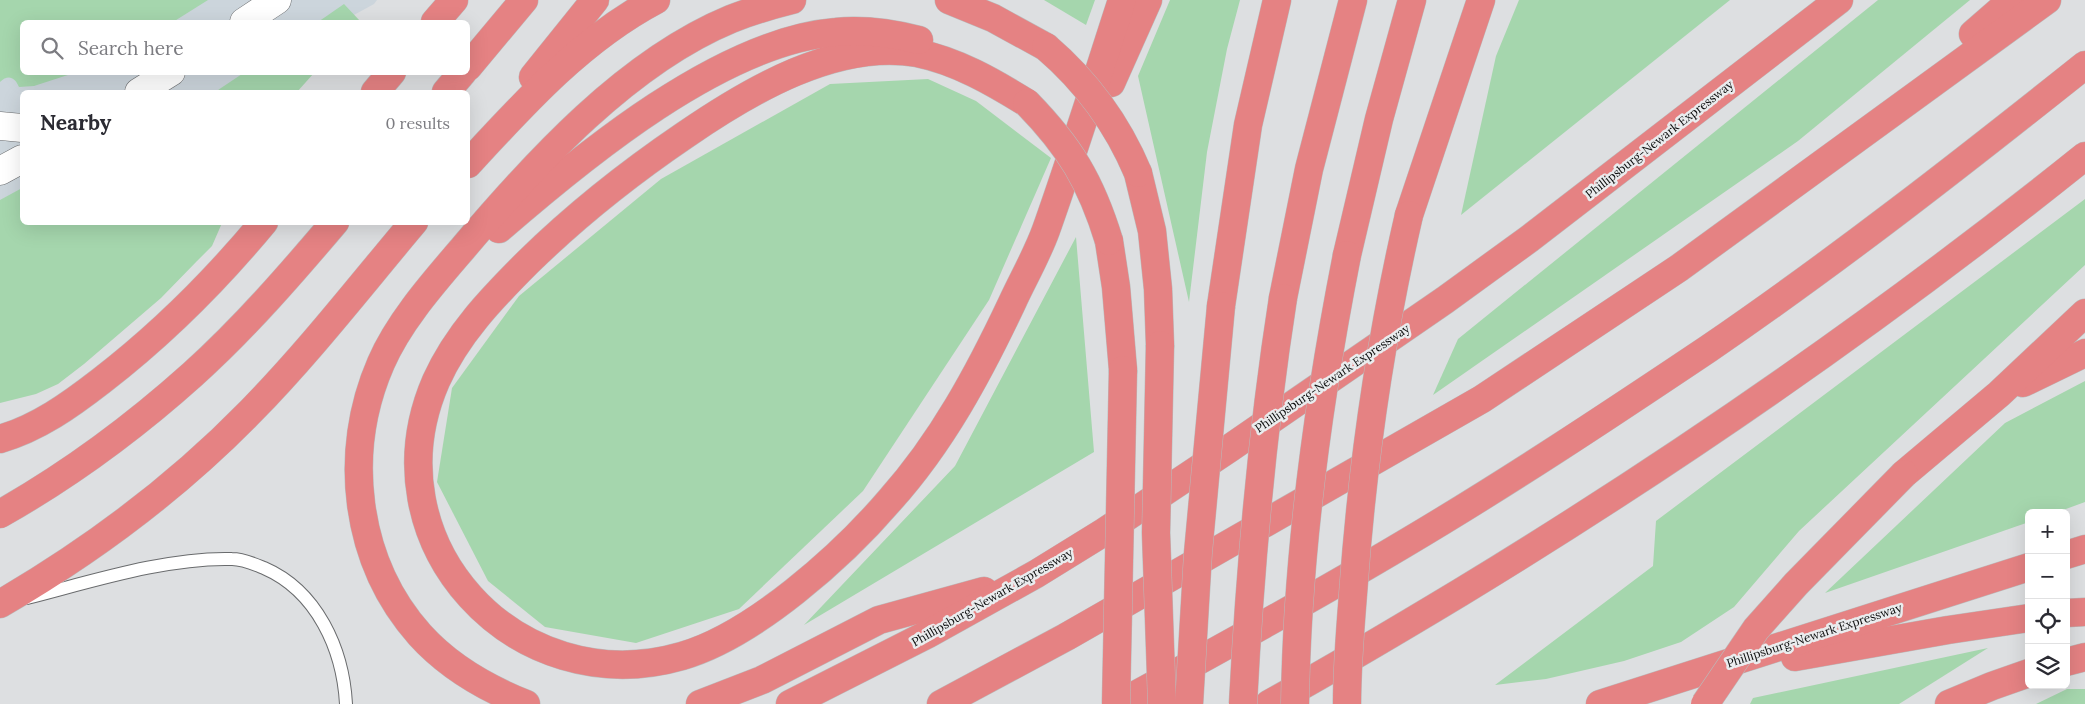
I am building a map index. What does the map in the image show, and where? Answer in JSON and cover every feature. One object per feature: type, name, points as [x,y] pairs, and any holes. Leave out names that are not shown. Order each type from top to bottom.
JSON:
[{"type":"highway","points":[[434,20],[449,0]]},
{"type":"highway","points":[[435,20],[454,0]]},
{"type":"highway","points":[[470,65],[524,0]]},
{"type":"highway","points":[[470,156],[595,0]]},
{"type":"highway","points":[[470,162],[520,108],[592,42],[615,24],[656,0]]},
{"type":"highway","points":[[526,704],[498,692],[471,676],[439,653],[422,636],[392,597],[381,575],[369,544],[360,504],[359,489],[359,458],[365,412],[372,385],[382,360],[409,317],[440,275],[516,187],[568,135],[621,87],[649,66],[703,32],[731,19],[792,0]]},
{"type":"highway","points":[[948,0],[993,18],[1046,47]]},
{"type":"highway","points":[[979,0],[1015,22],[1084,82],[1101,104],[1119,133],[1138,173],[1152,231],[1158,289],[1160,344],[1156,533],[1162,704]]},
{"type":"highway","points":[[1044,234],[1122,0]]},
{"type":"highway","points":[[1027,103],[984,78],[944,60],[901,51],[855,54],[805,68],[751,93],[692,130],[624,179],[563,230],[492,299],[460,338],[436,380],[422,425],[418,447],[418,470],[420,495],[425,516],[443,559],[471,598],[487,615],[530,643],[554,654],[578,661],[604,664],[633,664],[682,656],[704,648],[727,636],[773,606],[824,566],[871,521],[911,474],[965,395],[984,360],[1044,234],[1148,0]]},
{"type":"highway","points":[[1189,704],[1199,543],[1221,306],[1248,124],[1277,0]]},
{"type":"highway","points":[[1243,704],[1259,484],[1283,298],[1309,169],[1353,0]]},
{"type":"highway","points":[[1295,704],[1302,579],[1312,474],[1329,349],[1347,255],[1384,100],[1412,0]]},
{"type":"highway","points":[[1346,704],[1354,574],[1365,465],[1382,349],[1409,215],[1445,68],[1465,0]]},
{"type":"highway","points":[[1409,215],[1481,0]]},
{"type":"highway","name":"Phillipsburg-Newark Expressway","points":[[790,704],[888,655],[1026,579],[1104,532],[1445,300],[1529,239],[1839,0]]},
{"type":"highway","points":[[1777,196],[1915,83],[2012,0]]},
{"type":"highway","points":[[941,704],[1066,637],[1482,399],[1679,268],[2047,0]]},
{"type":"highway","points":[[409,317],[454,270],[527,204],[605,143],[696,82],[724,67],[779,45],[807,37],[842,31],[876,32],[908,37],[928,42],[970,62],[1009,87],[1027,103],[1057,136],[1093,194],[1108,241],[1116,287],[1122,370],[1118,704],[1297,606],[1406,543],[1613,412],[1827,264],[1896,213],[2085,65]]},
{"type":"highway","points":[[377,90],[389,75]]},
{"type":"highway","points":[[448,90],[460,75]]},
{"type":"highway","points":[[1269,704],[1359,653],[1497,570],[1696,442],[1891,306],[2085,156]]},
{"type":"highway","points":[[0,439],[42,421],[113,372],[176,318],[206,288],[261,225]]},
{"type":"highway","points":[[0,514],[120,435],[194,374],[258,308],[332,225]]},
{"type":"highway","points":[[0,605],[39,581],[110,532],[180,477],[216,445],[282,377],[411,225]]},
{"type":"highway","points":[[1705,704],[1756,628],[1796,584],[1904,474],[1999,394],[2085,313]]},
{"type":"highway","points":[[1999,394],[2085,353]]},
{"type":"highway","points":[[2069,554],[2085,549]]},
{"type":"highway","name":"Phillipsburg-Newark Expressway","points":[[1600,704],[2025,568]]},
{"type":"highway","points":[[700,704],[762,680],[879,620],[1026,579]]},
{"type":"highway","points":[[2070,613],[2085,612]]},
{"type":"highway","points":[[1647,688],[1826,650],[2025,619]]},
{"type":"highway","points":[[2070,661],[2085,657]]},
{"type":"highway","points":[[1949,704],[2025,674]]},
{"type":"street","points":[[247,20],[277,0]]},
{"type":"street","points":[[142,90],[167,75]]},
{"type":"street","points":[[0,126],[20,128]]},
{"type":"street","points":[[0,170],[20,159]]},
{"type":"lane","points":[[0,605],[166,565],[233,559],[252,563],[274,573],[298,590],[316,609],[332,641],[340,667],[346,704]]},
{"type":"shaded area","points":[[0,0],[377,0],[374,4],[345,20],[20,20],[20,75],[247,75],[218,90],[20,90],[20,200],[0,211]]},
{"type":"green space","points":[[0,0],[208,0],[176,20],[20,20],[20,75],[68,75],[34,86],[19,87],[13,79],[8,77],[0,82]]},
{"type":"green space","points":[[1044,0],[1095,0],[1086,25]]},
{"type":"green space","points":[[1170,0],[1240,0],[1227,49],[1207,152],[1189,302],[1138,76]]},
{"type":"green space","points":[[1519,0],[1730,0],[1461,215],[1496,56]]},
{"type":"green space","points":[[1878,0],[1970,0],[1798,141],[1433,395],[1458,339]]},
{"type":"green space","points":[[344,4],[359,20],[321,20]]},
{"type":"green space","points":[[240,75],[312,75],[299,90],[218,90]]},
{"type":"green space","points":[[928,79],[976,101],[1051,158],[989,300],[863,491],[739,609],[636,643],[545,627],[488,581],[437,482],[452,388],[519,296],[661,179],[830,84]]},
{"type":"green space","points":[[20,189],[20,225],[221,225],[212,246],[161,298],[84,364],[58,384],[36,394],[0,403],[0,200]]},
{"type":"green space","points":[[2085,199],[2085,265],[1799,531],[1734,607],[1681,642],[1624,661],[1546,679],[1495,685],[1653,566],[1656,521]]},
{"type":"green space","points":[[1076,237],[1094,452],[804,625],[955,466]]},
{"type":"green space","points":[[2085,381],[2085,502],[2066,509],[2025,509],[2025,523],[1825,593],[2005,423]]},
{"type":"green space","points":[[1988,648],[1899,704],[1750,704],[1753,698]]},
{"type":"green space","points":[[2067,689],[2085,689],[2085,704],[2036,704]]}]
